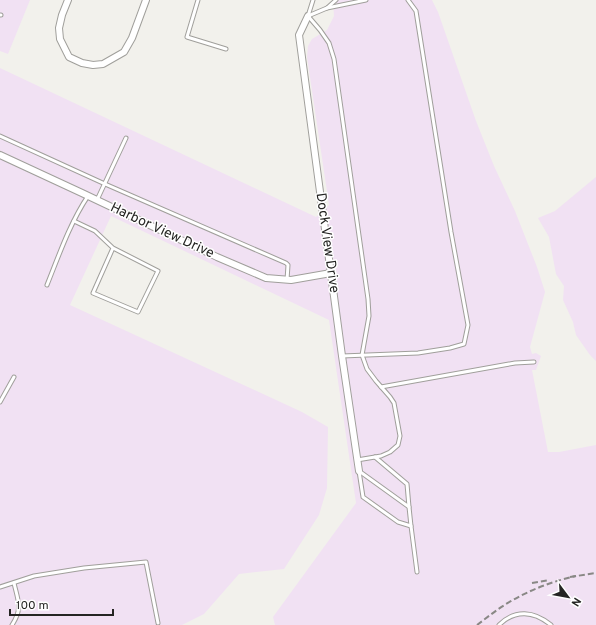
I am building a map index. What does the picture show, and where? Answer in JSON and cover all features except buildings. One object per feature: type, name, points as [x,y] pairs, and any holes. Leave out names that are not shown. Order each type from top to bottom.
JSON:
[{"type":"street","points":[[68,0],[59,28],[60,40],[69,57],[82,63],[93,65],[103,64],[124,52],[132,38],[146,0]]},
{"type":"street","name":"Dock View Drive","points":[[308,16],[299,35],[359,472]]},
{"type":"street","name":"Harbor View Drive","points":[[0,155],[217,257],[266,278],[291,280],[331,274]]},
{"type":"lane","points":[[198,0],[187,37],[226,49]]},
{"type":"lane","points":[[308,16],[313,0]]},
{"type":"lane","points":[[327,8],[336,0]]},
{"type":"lane","points":[[308,16],[327,8],[366,0]]},
{"type":"lane","points":[[342,356],[418,353],[450,348],[464,344],[468,325],[450,224],[416,11],[408,0]]},
{"type":"lane","points":[[308,16],[329,43],[334,59],[368,299],[369,316],[362,355],[367,369],[394,403],[400,436],[398,445],[390,452],[357,460]]},
{"type":"lane","points":[[0,136],[104,184],[286,263],[288,265],[287,280]]},
{"type":"lane","points":[[97,200],[126,138]]},
{"type":"lane","points":[[47,285],[74,221],[88,196]]},
{"type":"lane","points":[[74,221],[95,231],[113,248],[158,270],[138,312],[92,293],[113,248]]},
{"type":"lane","points":[[381,387],[515,363],[534,362]]},
{"type":"lane","points":[[0,402],[14,377]]},
{"type":"lane","points":[[374,457],[407,484],[410,526],[417,572]]},
{"type":"lane","points":[[359,472],[409,507]]},
{"type":"lane","points":[[359,472],[363,497],[398,522],[410,526]]},
{"type":"lane","points":[[0,587],[34,576],[84,568],[146,562],[158,623]]},
{"type":"lane","points":[[12,625],[17,617],[19,609],[14,583]]},
{"type":"lane","points":[[499,625],[505,619],[514,615],[527,613],[544,619],[551,625]]},
{"type":"shaded area","points":[[0,0],[30,0],[8,54],[0,51]]},
{"type":"shaded area","points":[[432,0],[438,12],[476,121],[494,166],[515,211],[545,292],[530,347],[532,354],[536,353],[541,356],[536,370],[532,370],[548,452],[559,452],[596,445],[596,625],[275,625],[273,617],[356,503],[329,320],[111,216],[70,305],[302,412],[328,427],[327,488],[319,515],[284,569],[239,574],[204,614],[182,625],[0,625],[0,68],[316,217],[329,205],[307,57],[308,46],[312,39],[327,30],[334,16],[333,1]]},
{"type":"shaded area","points":[[596,177],[596,361],[576,335],[573,322],[563,300],[564,286],[556,274],[549,237],[538,218],[555,211]]},
{"type":"railway","points":[[570,577],[596,573]]},
{"type":"railway","points":[[477,625],[508,603],[528,592],[560,580],[576,576]]},
{"type":"railway","points":[[532,583],[549,580]]}]
